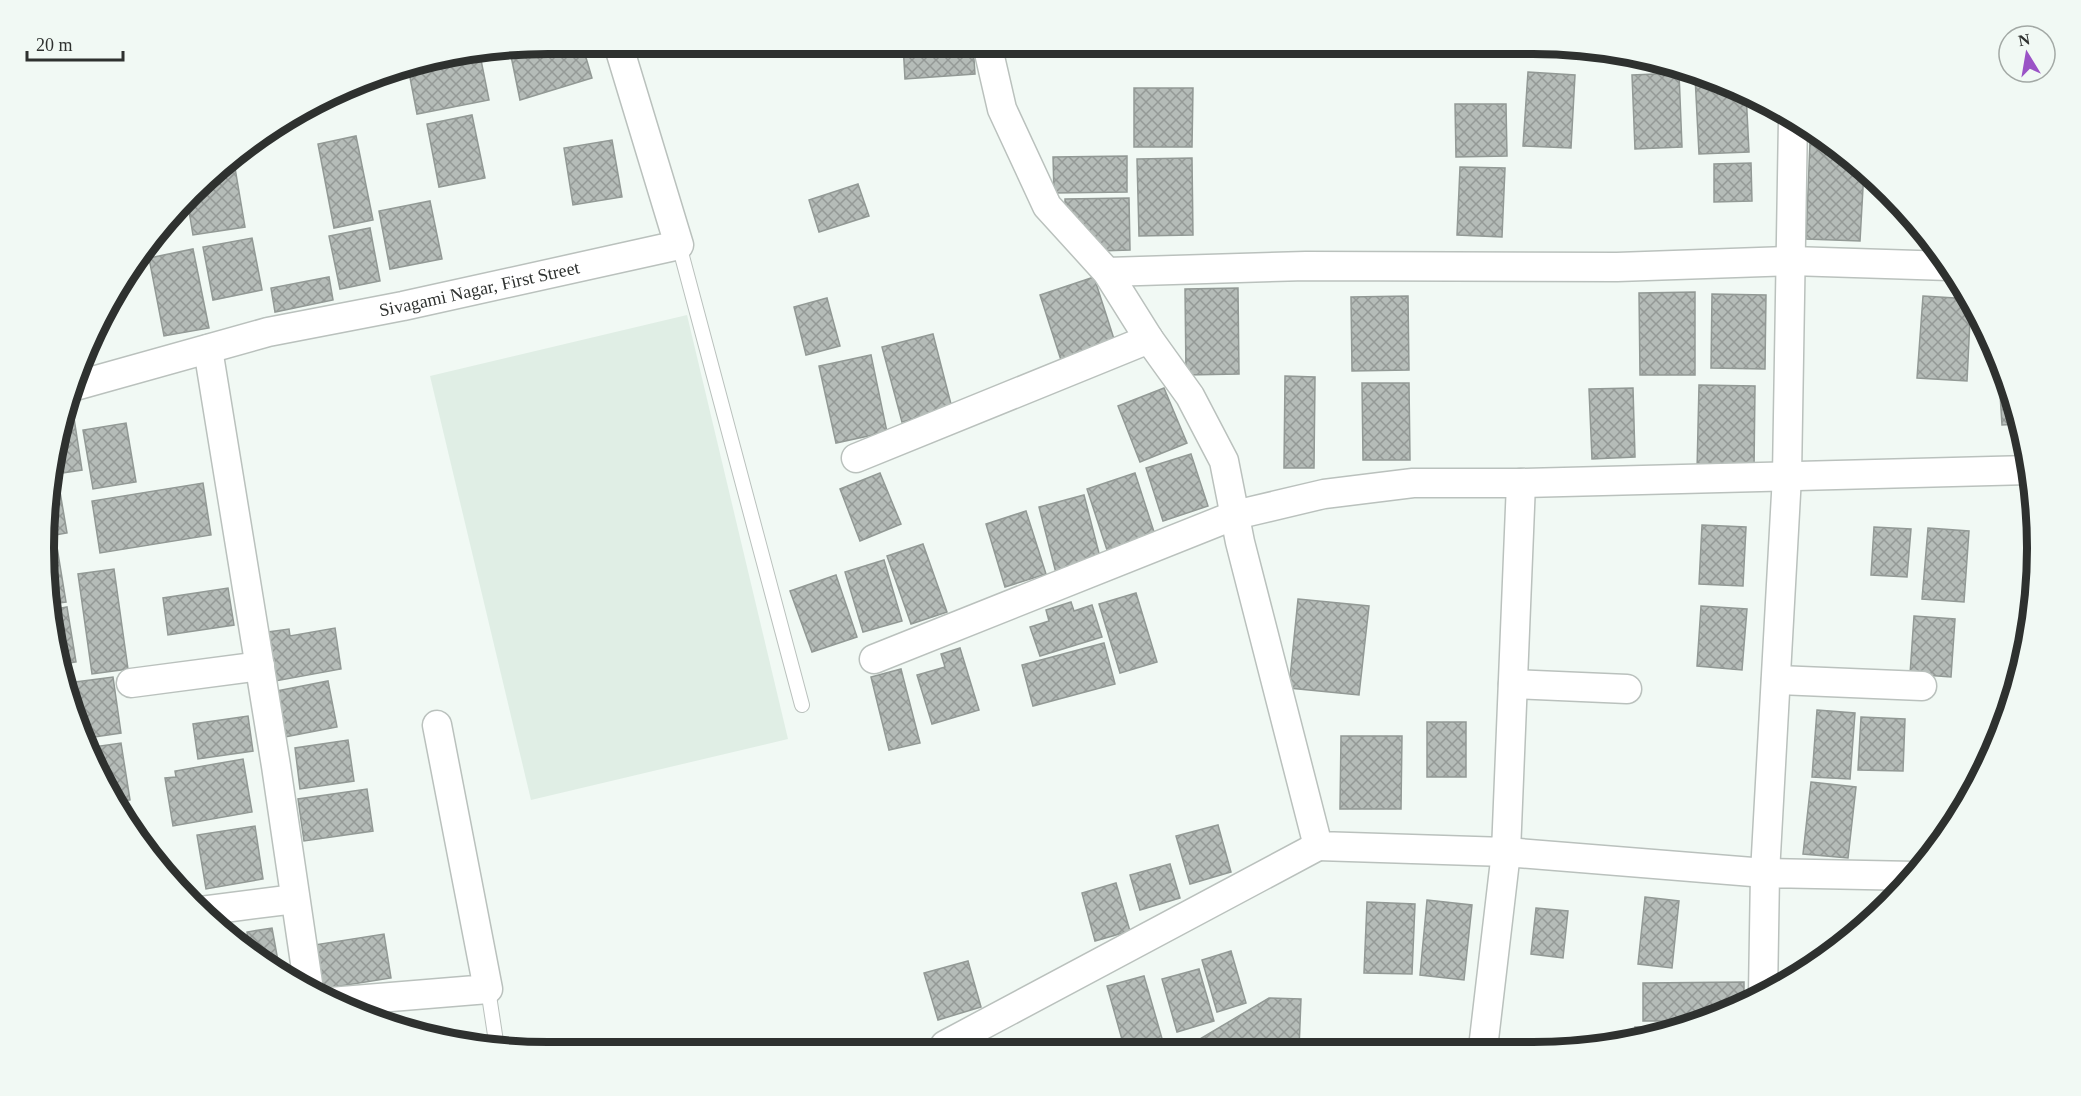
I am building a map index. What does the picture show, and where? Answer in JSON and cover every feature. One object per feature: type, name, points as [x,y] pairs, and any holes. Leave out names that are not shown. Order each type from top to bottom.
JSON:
[{"type":"street","points":[[621,54],[679,245]]},
{"type":"street","points":[[989,54],[1002,109],[1047,206],[1107,272],[1149,339],[1190,396],[1224,461],[1235,515],[1318,846]]},
{"type":"street","points":[[1763,985],[1766,873],[1787,476],[1793,128]]},
{"type":"street","name":"Sivagami Nagar, First Street","points":[[82,385],[268,332],[403,306],[679,245]]},
{"type":"street","points":[[1107,272],[1306,266],[1617,267],[1791,261],[1938,266]]},
{"type":"street","points":[[856,458],[1149,339]]},
{"type":"street","points":[[208,349],[260,666],[307,979]]},
{"type":"street","points":[[874,659],[1235,515],[1324,494],[1413,483],[1521,483],[2021,470]]},
{"type":"street","points":[[1484,1042],[1506,852],[1521,483]]},
{"type":"street","points":[[131,682],[260,666]]},
{"type":"street","points":[[1776,680],[1922,686]]},
{"type":"street","points":[[1513,684],[1627,689]]},
{"type":"street","points":[[351,1000],[488,989],[437,725]]},
{"type":"street","points":[[951,1042],[1318,846],[1506,852],[1766,873],[1902,876]]},
{"type":"street","points":[[212,910],[296,899]]},
{"type":"lane","points":[[679,245],[802,705]]},
{"type":"lane","points":[[488,989],[496,1039]]},
{"type":"shaded area","points":[[687,315],[788,739],[531,800],[430,376]]},
{"type":"building","points":[[585,54],[592,78],[520,100],[511,56]]},
{"type":"building","points":[[904,54],[974,54],[975,74],[905,79]]},
{"type":"building","points":[[481,59],[489,100],[417,114],[409,74]]},
{"type":"building","points":[[1528,72],[1575,75],[1571,148],[1523,146]]},
{"type":"building","points":[[1669,73],[1679,76],[1682,147],[1635,149],[1632,75]]},
{"type":"building","points":[[1695,81],[1747,103],[1749,152],[1699,154]]},
{"type":"building","points":[[1134,88],[1193,88],[1192,147],[1134,147]]},
{"type":"building","points":[[1455,104],[1506,104],[1507,156],[1456,157]]},
{"type":"building","points":[[472,115],[485,178],[439,187],[427,124]]},
{"type":"building","points":[[356,136],[373,220],[334,228],[318,144]]},
{"type":"building","points":[[612,140],[622,197],[573,205],[564,148]]},
{"type":"building","points":[[1810,142],[1815,142],[1834,156],[1863,181],[1860,241],[1806,239]]},
{"type":"building","points":[[1127,156],[1127,192],[1054,193],[1053,157]]},
{"type":"building","points":[[1192,158],[1193,235],[1139,236],[1137,159]]},
{"type":"building","points":[[1751,163],[1752,201],[1714,202],[1714,164]]},
{"type":"building","points":[[235,166],[245,227],[193,235],[189,210]]},
{"type":"building","points":[[1460,167],[1505,168],[1502,237],[1457,235]]},
{"type":"building","points":[[858,184],[869,216],[819,232],[809,200]]},
{"type":"building","points":[[1129,198],[1130,250],[1098,251],[1065,209],[1065,199]]},
{"type":"building","points":[[430,201],[442,259],[390,269],[379,211]]},
{"type":"building","points":[[370,228],[380,281],[340,289],[329,236]]},
{"type":"building","points":[[252,238],[262,290],[213,300],[203,247]]},
{"type":"building","points":[[193,249],[209,328],[164,336],[149,258]]},
{"type":"building","points":[[329,277],[333,300],[275,312],[271,288]]},
{"type":"building","points":[[1094,277],[1115,342],[1061,360],[1040,295]]},
{"type":"building","points":[[1238,288],[1239,374],[1186,375],[1185,289]]},
{"type":"building","points":[[1695,292],[1695,375],[1640,375],[1639,293]]},
{"type":"building","points":[[1712,294],[1766,295],[1765,369],[1711,368]]},
{"type":"building","points":[[1408,296],[1409,370],[1352,371],[1351,297]]},
{"type":"building","points":[[1923,296],[1959,298],[1970,318],[1967,381],[1917,378]]},
{"type":"building","points":[[827,298],[840,346],[806,355],[794,307]]},
{"type":"building","points":[[933,334],[952,408],[902,422],[882,347]]},
{"type":"building","points":[[871,355],[887,432],[836,443],[819,366]]},
{"type":"building","points":[[1285,376],[1315,377],[1314,468],[1284,468]]},
{"type":"building","points":[[1362,383],[1409,383],[1410,460],[1363,460]]},
{"type":"building","points":[[1699,385],[1755,386],[1754,471],[1697,471]]},
{"type":"building","points":[[1999,385],[2011,424],[2002,425]]},
{"type":"building","points":[[1164,388],[1187,443],[1140,462],[1118,406]]},
{"type":"building","points":[[1633,388],[1635,457],[1592,459],[1589,389]]},
{"type":"building","points":[[71,418],[74,418],[82,470],[60,473],[63,452]]},
{"type":"building","points":[[126,423],[136,482],[93,489],[83,430]]},
{"type":"building","points":[[1191,454],[1208,506],[1163,521],[1146,468]]},
{"type":"building","points":[[880,473],[901,524],[860,541],[840,489]]},
{"type":"building","points":[[1135,473],[1155,535],[1107,550],[1087,489]]},
{"type":"building","points":[[58,482],[67,533],[54,535]]},
{"type":"building","points":[[203,483],[211,535],[100,553],[92,501]]},
{"type":"building","points":[[1084,495],[1101,561],[1056,573],[1039,507]]},
{"type":"building","points":[[1026,511],[1046,574],[1005,587],[986,524]]},
{"type":"building","points":[[1702,525],[1746,527],[1743,586],[1699,584]]},
{"type":"building","points":[[1874,527],[1911,529],[1907,577],[1871,575]]},
{"type":"building","points":[[1928,528],[1969,531],[1964,602],[1922,599]]},
{"type":"building","points":[[923,544],[947,612],[911,624],[887,556]]},
{"type":"building","points":[[54,547],[57,547],[66,602],[57,603]]},
{"type":"building","points":[[884,560],[902,621],[863,632],[845,572]]},
{"type":"building","points":[[114,569],[128,669],[92,674],[78,574]]},
{"type":"building","points":[[836,575],[857,637],[812,652],[790,591]]},
{"type":"building","points":[[228,588],[234,625],[168,635],[163,598]]},
{"type":"building","points":[[1136,593],[1157,662],[1120,673],[1099,604]]},
{"type":"building","points":[[1298,599],[1369,606],[1359,695],[1289,688]]},
{"type":"building","points":[[1071,602],[1074,611],[1092,605],[1102,637],[1040,656],[1030,627],[1049,621],[1046,610]]},
{"type":"building","points":[[1701,606],[1747,609],[1742,670],[1697,666]]},
{"type":"building","points":[[67,607],[76,662],[68,663],[58,609]]},
{"type":"building","points":[[1914,616],[1955,619],[1951,677],[1910,674]]},
{"type":"building","points":[[335,628],[341,669],[270,682],[261,633],[289,629],[290,636]]},
{"type":"building","points":[[1104,643],[1115,684],[1033,706],[1022,665]]},
{"type":"building","points":[[960,648],[979,710],[932,724],[917,675],[945,667],[941,654]]},
{"type":"building","points":[[901,669],[920,743],[889,750],[871,677]]},
{"type":"building","points":[[113,677],[121,733],[92,737],[73,682]]},
{"type":"building","points":[[328,681],[337,727],[274,739],[266,693]]},
{"type":"building","points":[[1817,710],[1855,713],[1850,779],[1812,777]]},
{"type":"building","points":[[248,716],[253,751],[198,759],[193,724]]},
{"type":"building","points":[[1861,717],[1905,719],[1903,771],[1858,770]]},
{"type":"building","points":[[1427,722],[1466,722],[1466,777],[1427,777]]},
{"type":"building","points":[[1341,736],[1402,736],[1401,809],[1340,809]]},
{"type":"building","points":[[348,740],[354,781],[300,789],[295,748]]},
{"type":"building","points":[[121,743],[130,800],[124,801],[96,747]]},
{"type":"building","points":[[243,759],[252,812],[173,826],[165,778],[176,777],[175,771]]},
{"type":"building","points":[[1811,782],[1856,787],[1848,858],[1803,854]]},
{"type":"building","points":[[367,789],[373,831],[304,841],[298,799]]},
{"type":"building","points":[[1218,825],[1231,872],[1190,884],[1176,836]]},
{"type":"building","points":[[255,826],[263,879],[206,889],[197,835]]},
{"type":"building","points":[[1170,864],[1180,898],[1140,910],[1130,875]]},
{"type":"building","points":[[1116,883],[1130,931],[1095,941],[1082,893]]},
{"type":"building","points":[[1645,897],[1679,901],[1672,968],[1638,964]]},
{"type":"building","points":[[1427,900],[1472,905],[1464,980],[1420,975]]},
{"type":"building","points":[[1367,902],[1415,904],[1412,974],[1364,973]]},
{"type":"building","points":[[1536,908],[1568,911],[1563,958],[1531,954]]},
{"type":"building","points":[[272,928],[278,962],[249,941],[247,932]]},
{"type":"building","points":[[384,934],[391,978],[325,988],[322,987],[314,945]]},
{"type":"building","points":[[1231,951],[1246,1003],[1217,1012],[1202,960]]},
{"type":"building","points":[[968,961],[981,1007],[938,1020],[924,973]]},
{"type":"building","points":[[1199,969],[1214,1021],[1177,1032],[1162,979]]},
{"type":"building","points":[[1144,976],[1163,1042],[1123,1042],[1107,986]]},
{"type":"building","points":[[1744,982],[1744,994],[1675,1021],[1643,1021],[1643,983]]},
{"type":"building","points":[[1269,998],[1301,999],[1299,1042],[1195,1042]]},
{"type":"building","points":[[1635,1027],[1653,1027],[1635,1032]]}]
